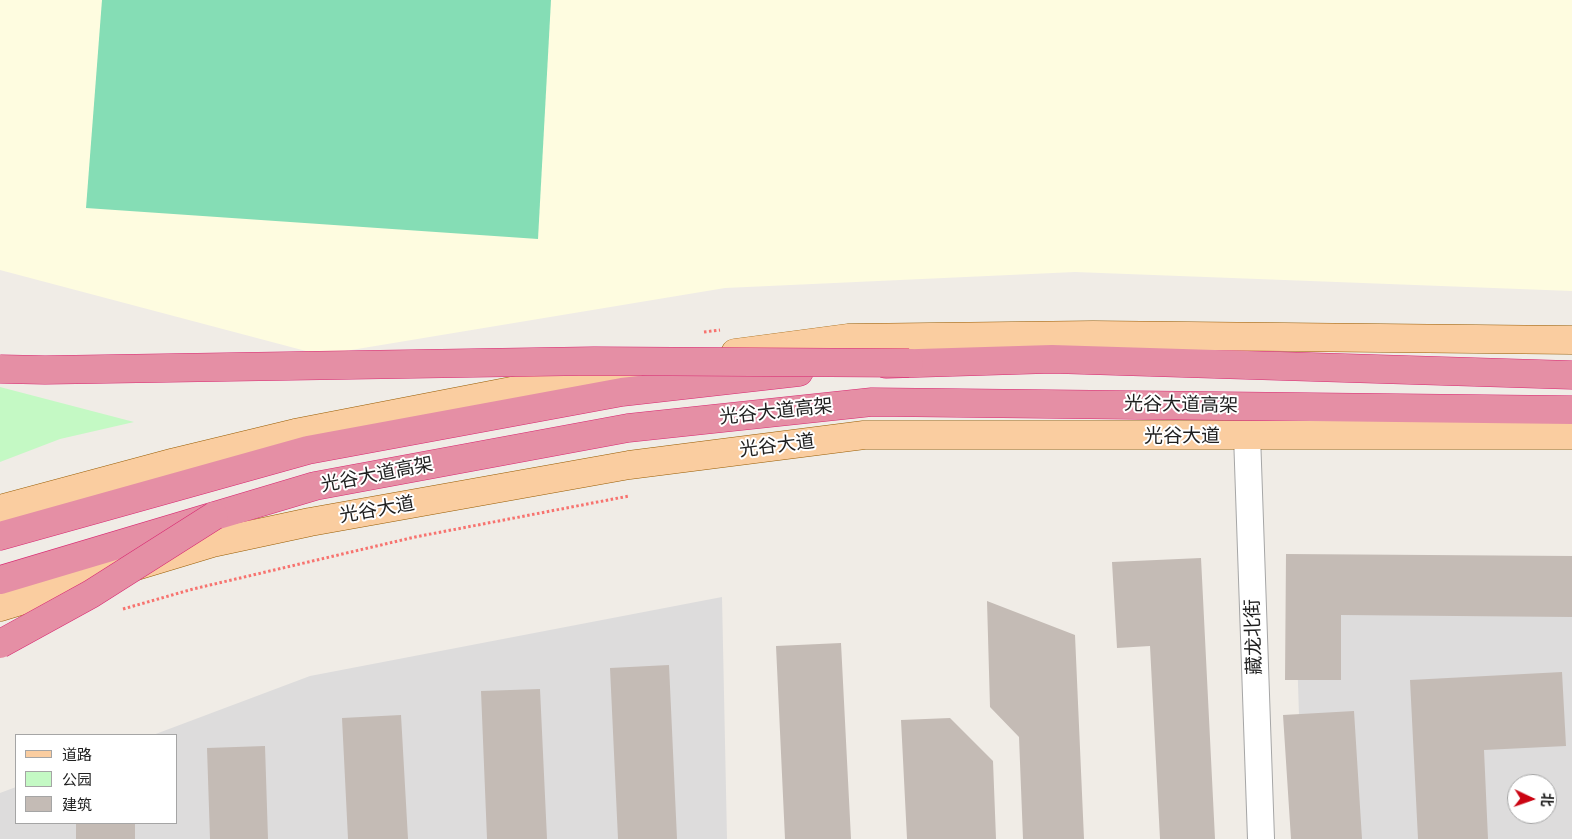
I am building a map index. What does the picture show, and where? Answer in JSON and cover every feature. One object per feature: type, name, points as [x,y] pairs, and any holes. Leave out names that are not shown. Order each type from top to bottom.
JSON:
[{"type":"highway","name":"光谷大道高架","points":[[0,536],[308,450],[622,392],[860,365],[1052,358],[1572,375]]},
{"type":"highway","points":[[0,369],[45,370],[594,361],[909,363]]},
{"type":"highway","points":[[0,365],[45,370]]},
{"type":"highway","name":"光谷大道高架","points":[[0,580],[315,486],[628,428],[872,402],[1572,410]]},
{"type":"highway","points":[[0,644],[91,594],[214,516]]},
{"type":"main road","points":[[0,509],[175,462],[295,433],[620,369],[848,338],[1092,335],[1572,340]]},
{"type":"main road","name":"光谷大道","points":[[0,607],[222,541],[310,522],[629,465],[864,436],[1572,435]]},
{"type":"street","name":"藏龙北街","points":[[1247,435],[1261,839]]},
{"type":"path","points":[[120,610],[193,589],[415,537],[630,495]]},
{"type":"shaded area","points":[[0,0],[1572,0],[1572,291],[1075,272],[725,288],[321,355],[0,270]]},
{"type":"shaded area","points":[[1294,560],[1572,561],[1572,839],[1303,839]]},
{"type":"shaded area","points":[[722,597],[727,839],[0,839],[0,793],[15,787],[15,824],[178,824],[178,734],[156,734],[310,676]]},
{"type":"green space","points":[[102,0],[551,0],[538,239],[86,208]]},
{"type":"green space","points":[[0,387],[134,422],[60,439],[0,462]]},
{"type":"building","points":[[1286,554],[1572,556],[1572,617],[1341,615],[1341,680],[1285,680]]},
{"type":"building","points":[[1201,558],[1215,839],[1160,839],[1150,646],[1117,648],[1112,562]]},
{"type":"building","points":[[987,601],[1075,635],[1084,839],[1023,839],[1019,737],[990,707]]},
{"type":"building","points":[[841,643],[851,839],[785,839],[776,646]]},
{"type":"building","points":[[669,665],[677,839],[618,839],[610,668]]},
{"type":"building","points":[[1562,672],[1566,746],[1484,750],[1488,839],[1418,839],[1410,680]]},
{"type":"building","points":[[540,689],[547,839],[487,839],[481,691]]},
{"type":"building","points":[[1354,711],[1362,839],[1291,839],[1283,715]]},
{"type":"building","points":[[401,715],[408,839],[348,839],[342,718]]},
{"type":"building","points":[[950,718],[993,761],[996,839],[907,839],[901,720]]},
{"type":"building","points":[[265,746],[268,839],[210,839],[207,748]]},
{"type":"building","points":[[76,824],[135,824],[135,839],[76,839]]}]
